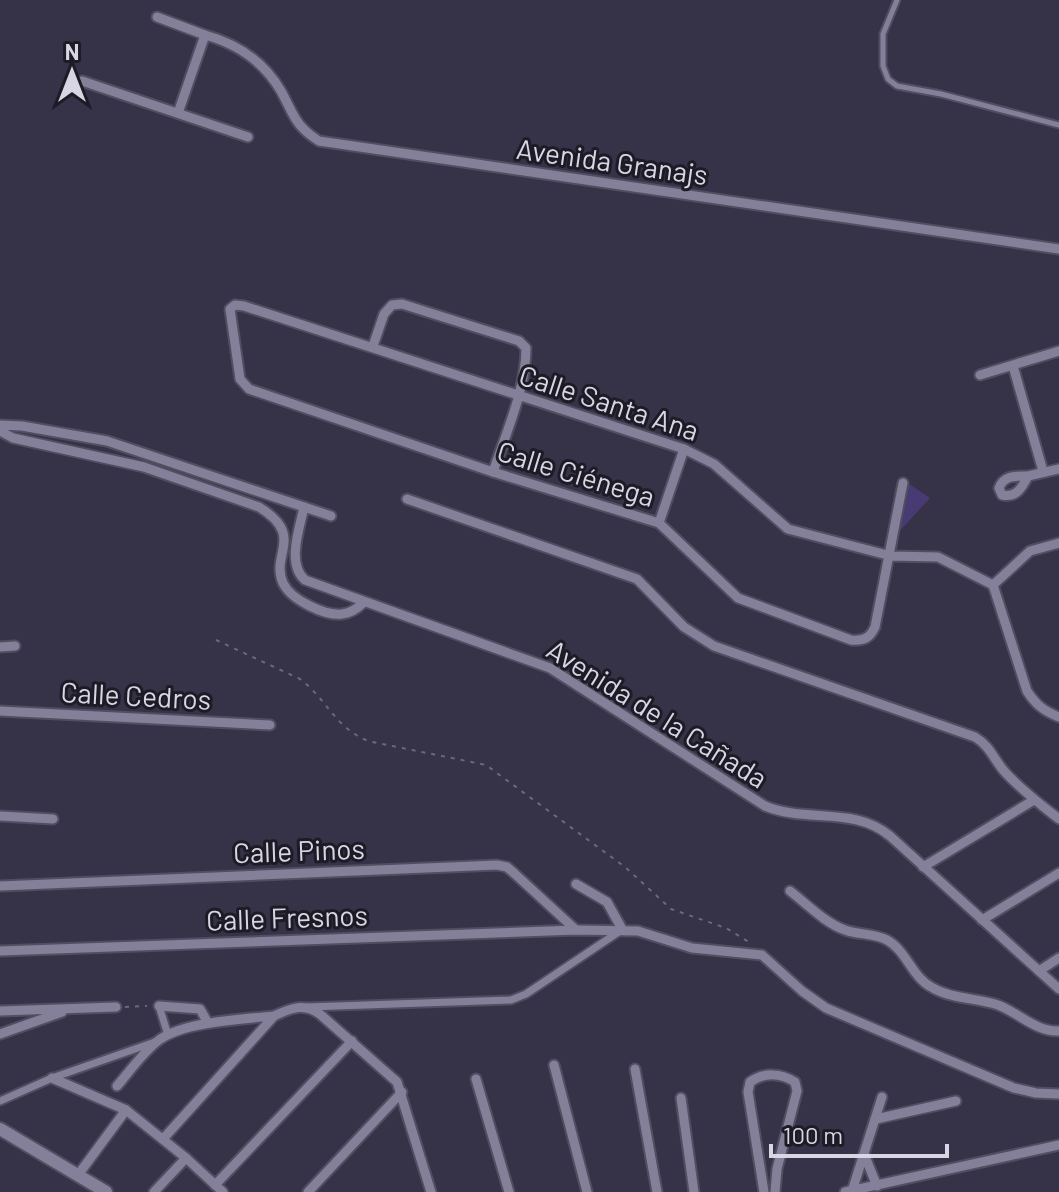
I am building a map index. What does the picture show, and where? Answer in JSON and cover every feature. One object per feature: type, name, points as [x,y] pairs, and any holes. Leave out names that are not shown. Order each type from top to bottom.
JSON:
[{"type":"street","name":"Avenida Granajs","points":[[157,17],[246,52],[268,72],[282,93],[292,117],[304,132],[319,141],[1059,249]]},
{"type":"street","points":[[178,113],[205,35]]},
{"type":"street","points":[[82,81],[248,137]]},
{"type":"street","points":[[373,346],[384,314],[392,305],[402,304],[519,341],[526,348],[517,397],[493,472]]},
{"type":"street","name":"Calle Santa Ana","points":[[243,385],[229,316],[230,309],[235,305],[373,346],[517,397],[684,449],[714,464],[788,529],[891,556],[938,557],[993,585]]},
{"type":"street","points":[[980,375],[1059,351]]},
{"type":"street","points":[[1013,366],[1043,471]]},
{"type":"street","name":"Calle Ciénega","points":[[243,385],[493,472],[659,523],[738,598],[851,640],[871,636],[891,556]]},
{"type":"street","points":[[0,428],[22,426],[93,438],[331,516]]},
{"type":"street","points":[[0,428],[13,438],[144,467],[259,507],[280,526],[284,550],[282,580],[287,590],[334,614],[346,614],[363,603]]},
{"type":"street","points":[[89,457],[93,438]]},
{"type":"street","points":[[659,523],[684,449]]},
{"type":"street","points":[[1028,476],[1059,469]]},
{"type":"street","points":[[891,556],[903,483]]},
{"type":"street","points":[[407,499],[637,579],[684,627],[714,646],[975,737],[986,743],[1003,770],[1059,819]]},
{"type":"street","points":[[284,550],[296,551],[304,507]]},
{"type":"street","points":[[1059,543],[1030,551],[993,585],[1027,691],[1044,711],[1059,717]]},
{"type":"street","name":"Avenida de la Cañada","points":[[296,551],[296,567],[305,580],[550,668],[765,806],[778,812],[871,822],[1059,989]]},
{"type":"street","points":[[0,647],[15,646]]},
{"type":"street","name":"Calle Cedros","points":[[0,711],[270,725]]},
{"type":"street","points":[[923,867],[1034,800]]},
{"type":"street","points":[[0,816],[53,819]]},
{"type":"street","name":"Calle Pinos","points":[[0,886],[497,865],[507,867],[576,930]]},
{"type":"street","points":[[982,920],[1059,873]]},
{"type":"street","points":[[0,1101],[52,1078],[208,1023],[274,1016],[288,1009],[307,1007],[511,1000],[526,994],[622,929],[607,902],[576,884]]},
{"type":"street","points":[[790,891],[836,926],[889,941],[921,979],[933,988],[1002,1007],[1039,1028],[1049,1032],[1059,1031]]},
{"type":"street","name":"Calle Fresnos","points":[[0,951],[622,929],[707,951],[762,955]]},
{"type":"street","points":[[762,955],[826,1008],[1014,1088],[1059,1094]]},
{"type":"street","points":[[1039,971],[1059,958]]},
{"type":"street","points":[[168,1035],[159,1006],[200,1009],[208,1023]]},
{"type":"street","points":[[0,1011],[116,1007]]},
{"type":"street","points":[[307,1007],[315,1010],[391,1075],[402,1092],[431,1192]]},
{"type":"street","points":[[0,1034],[73,1008]]},
{"type":"street","points":[[163,1139],[274,1016]]},
{"type":"street","points":[[117,1086],[158,1041]]},
{"type":"street","points":[[52,1078],[126,1110],[219,1189],[352,1041]]},
{"type":"street","points":[[554,1065],[587,1192]]},
{"type":"street","points":[[635,1069],[657,1192]]},
{"type":"street","points":[[764,1192],[748,1092],[750,1082],[758,1077],[779,1075],[795,1082],[797,1091],[777,1169],[775,1192]]},
{"type":"street","points":[[476,1079],[509,1192]]},
{"type":"street","points":[[308,1192],[402,1092]]},
{"type":"street","points":[[849,1191],[882,1097]]},
{"type":"street","points":[[681,1098],[694,1192]]},
{"type":"street","points":[[876,1119],[956,1101]]},
{"type":"street","points":[[78,1175],[126,1110]]},
{"type":"street","points":[[0,1129],[106,1192]]},
{"type":"street","points":[[849,1191],[1059,1145]]},
{"type":"street","points":[[864,1154],[877,1186]]},
{"type":"street","points":[[154,1192],[186,1158]]},
{"type":"lane","points":[[897,0],[883,34],[883,66],[888,79],[897,86],[941,94],[1059,125]]},
{"type":"path","points":[[216,640],[300,679],[341,726],[353,735],[368,741],[486,765],[625,867],[671,909],[740,935],[762,955]]},
{"type":"path","points":[[116,1007],[159,1006]]},
{"type":"shaded area","points":[[908,483],[930,498],[897,534]]}]
